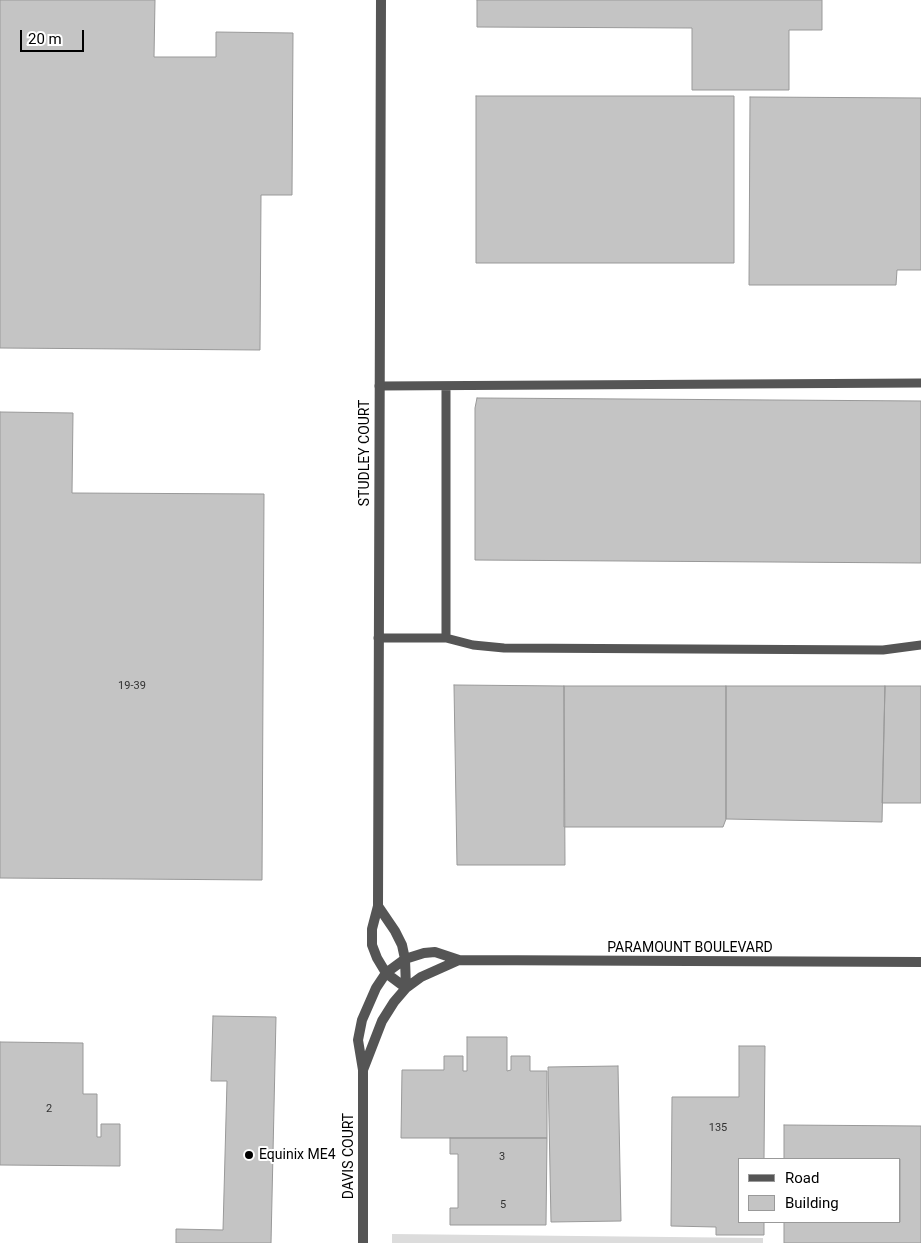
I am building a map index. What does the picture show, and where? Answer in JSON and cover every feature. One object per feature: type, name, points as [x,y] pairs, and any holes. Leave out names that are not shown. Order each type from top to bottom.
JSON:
[{"type":"street","name":"STUDLEY COURT","points":[[381,0],[378,906],[372,929],[372,945],[386,973],[406,988]]},
{"type":"street","points":[[378,906],[402,945],[405,959],[406,988]]},
{"type":"street","name":"PARAMOUNT BOULEVARD","points":[[395,966],[405,959],[424,953],[436,952],[458,960],[921,962]]},
{"type":"street","name":"PARAMOUNT BOULEVARD","points":[[406,988],[421,977],[458,960]]},
{"type":"street","name":"DAVIS COURT","points":[[363,1243],[363,1070],[358,1040],[367,1006],[386,973],[395,966]]},
{"type":"street","name":"DAVIS COURT","points":[[363,1070],[382,1021],[406,988]]},
{"type":"lane","points":[[379,386],[921,383]]},
{"type":"lane","points":[[446,386],[446,638]]},
{"type":"lane","points":[[378,638],[446,638],[473,645],[504,648],[882,650],[921,645]]},
{"type":"shaded area","points":[[392,1234],[763,1238],[763,1243],[392,1243]]},
{"type":"building","points":[[0,0],[155,0],[154,57],[216,57],[216,32],[293,33],[292,195],[261,195],[260,350],[0,348]]},
{"type":"building","points":[[477,0],[822,0],[822,30],[789,30],[789,90],[692,90],[692,28],[477,27]]},
{"type":"building","points":[[476,96],[734,96],[734,263],[476,263]]},
{"type":"building","points":[[750,97],[921,98],[921,270],[897,270],[896,285],[749,285]]},
{"type":"building","points":[[477,398],[921,401],[921,563],[475,560],[475,408]]},
{"type":"building","points":[[0,412],[73,413],[72,493],[264,494],[262,880],[0,878]]},
{"type":"building","points":[[454,685],[564,686],[565,865],[457,865]]},
{"type":"building","points":[[564,686],[726,686],[726,819],[723,827],[564,827]]},
{"type":"building","points":[[726,686],[885,686],[882,822],[726,819]]},
{"type":"building","points":[[885,686],[921,686],[921,803],[882,803]]},
{"type":"building","name":"Equinix ME4","points":[[213,1016],[276,1017],[271,1243],[176,1243],[176,1229],[223,1230],[227,1081],[211,1081]]},
{"type":"building","points":[[467,1037],[507,1037],[507,1071],[511,1070],[511,1056],[530,1056],[530,1071],[547,1071],[547,1138],[401,1138],[402,1070],[444,1070],[444,1056],[463,1056],[463,1071],[467,1071]]},
{"type":"building","points":[[0,1042],[83,1043],[83,1094],[97,1094],[97,1137],[101,1137],[101,1124],[120,1124],[120,1166],[0,1165]]},
{"type":"building","points":[[739,1046],[765,1046],[764,1158],[738,1158],[738,1223],[764,1223],[764,1235],[716,1235],[716,1227],[671,1226],[672,1097],[739,1097]]},
{"type":"building","points":[[618,1066],[621,1221],[551,1222],[548,1067]]},
{"type":"building","points":[[784,1125],[921,1126],[921,1243],[784,1243],[784,1223],[901,1223],[901,1158],[784,1158]]},
{"type":"building","points":[[450,1138],[547,1138],[546,1225],[450,1225],[450,1208],[458,1208],[458,1154],[450,1154]]},
{"type":"place","name":"Equinix ME4","points":[[249,1155]]}]
